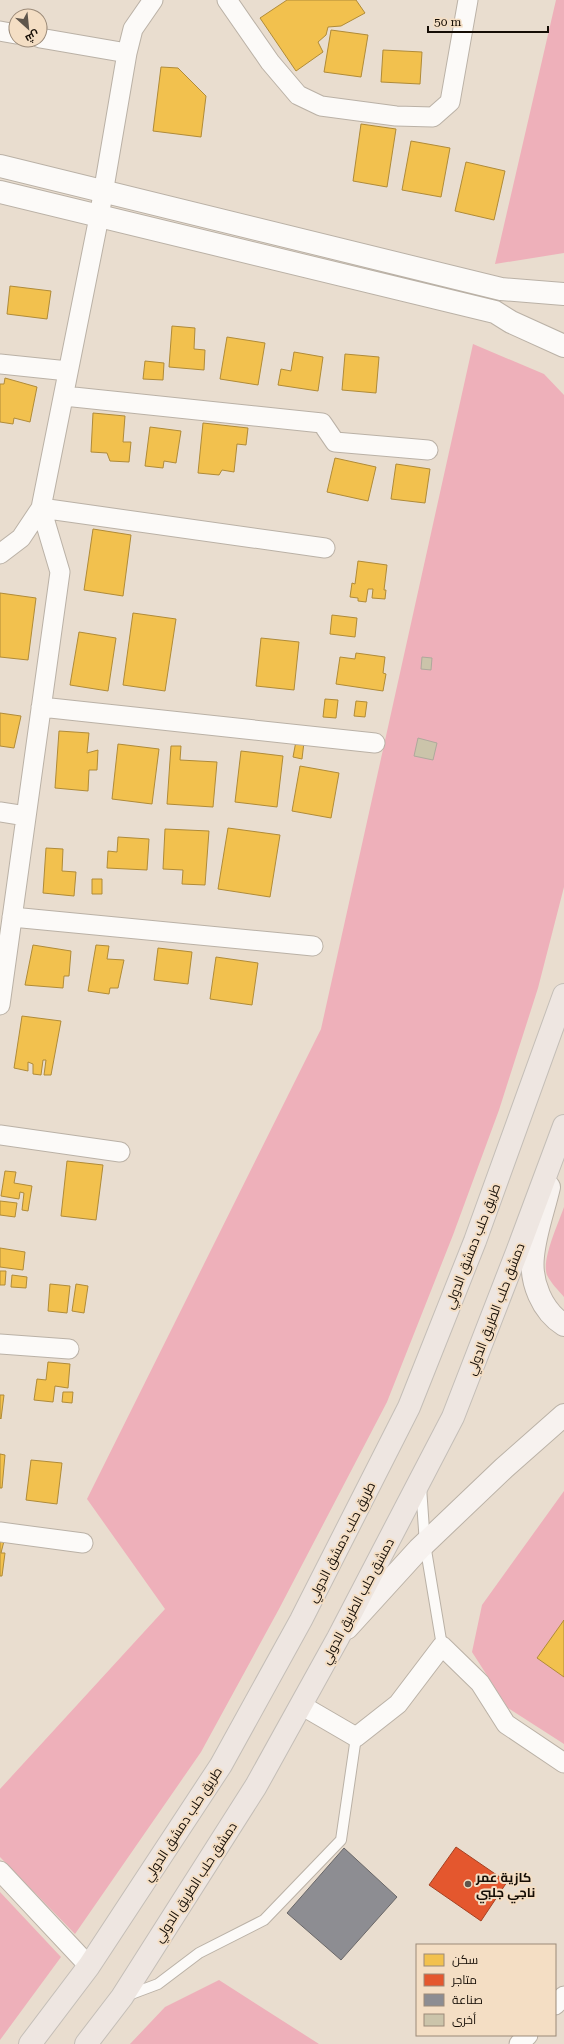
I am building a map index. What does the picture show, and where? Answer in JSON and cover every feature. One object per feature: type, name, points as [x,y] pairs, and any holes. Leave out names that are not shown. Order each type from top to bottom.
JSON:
[{"type":"highway","name":"طريق حلب دمشق الدولي","points":[[30,2044],[89,1966],[221,1765],[301,1620],[410,1407],[483,1219],[564,994]]},
{"type":"highway","name":"دمشق حلب الطريق الدولي","points":[[86,2044],[122,1997],[256,1786],[338,1638],[453,1417],[563,1129]]},
{"type":"main road","points":[[563,1129],[533,1256],[535,1280],[541,1300],[549,1312],[564,1325]]},
{"type":"main road","points":[[338,1638],[425,1544],[504,1468],[564,1415]]},
{"type":"street","points":[[0,554],[21,538],[41,508],[99,217],[127,53],[133,29],[153,0]]},
{"type":"street","points":[[227,0],[270,62],[298,95],[320,106],[396,116],[433,117],[450,102],[468,0]]},
{"type":"street","points":[[48,39],[127,53]]},
{"type":"street","points":[[0,166],[501,289],[564,294]]},
{"type":"street","points":[[0,192],[494,312],[511,322],[564,346]]},
{"type":"street","points":[[511,322],[518,291]]},
{"type":"street","points":[[0,364],[68,371]]},
{"type":"street","points":[[64,396],[322,423],[335,442],[428,450]]},
{"type":"street","points":[[41,508],[325,548]]},
{"type":"street","points":[[0,1001],[60,572],[41,508]]},
{"type":"street","points":[[41,707],[375,743]]},
{"type":"street","points":[[0,812],[26,816]]},
{"type":"street","points":[[12,917],[313,946]]},
{"type":"street","points":[[0,1135],[120,1152]]},
{"type":"street","points":[[0,1344],[69,1349]]},
{"type":"street","points":[[0,1532],[83,1543]]},
{"type":"street","points":[[301,1704],[356,1737],[398,1704],[442,1646],[480,1682],[506,1724],[564,1763]]},
{"type":"street","points":[[0,1871],[89,1966]]},
{"type":"street","points":[[556,2005],[564,1996]]},
{"type":"street","points":[[519,2044],[527,2036]]},
{"type":"lane","points":[[421,1478],[425,1544],[442,1646]]},
{"type":"lane","points":[[122,1997],[158,1984],[199,1953],[264,1920],[341,1840],[356,1737]]},
{"type":"shaded area","points":[[556,0],[564,0],[564,253],[495,264]]},
{"type":"shaded area","points":[[473,344],[544,374],[564,395],[564,887],[538,988],[499,1110],[453,1235],[387,1402],[279,1609],[201,1752],[75,1934],[0,1857],[0,1789],[165,1609],[87,1499],[321,1029]]},
{"type":"shaded area","points":[[564,1207],[564,1297],[547,1275],[546,1260]]},
{"type":"shaded area","points":[[564,1491],[564,1744],[508,1708],[472,1652],[482,1605]]},
{"type":"shaded area","points":[[0,1892],[61,1957],[0,2040]]},
{"type":"shaded area","points":[[219,1980],[319,2044],[130,2044],[165,2007]]},
{"type":"building: سكن","points":[[287,0],[356,0],[365,13],[341,26],[328,27],[326,35],[318,42],[323,52],[296,71],[260,18]]},
{"type":"building: سكن","points":[[331,30],[368,35],[361,77],[324,72]]},
{"type":"building: سكن","points":[[383,50],[422,52],[420,84],[381,82]]},
{"type":"building: سكن","points":[[161,67],[178,68],[206,96],[201,137],[153,131]]},
{"type":"building: سكن","points":[[361,124],[396,129],[387,187],[353,181]]},
{"type":"building: سكن","points":[[411,141],[450,148],[441,197],[402,190]]},
{"type":"building: سكن","points":[[466,162],[505,171],[494,220],[455,211]]},
{"type":"building: سكن","points":[[10,286],[51,291],[47,319],[7,314]]},
{"type":"building: سكن","points":[[172,326],[195,328],[194,349],[205,350],[204,370],[169,367]]},
{"type":"building: سكن","points":[[227,337],[265,343],[258,385],[220,379]]},
{"type":"building: سكن","points":[[294,352],[323,357],[318,391],[278,385],[281,369],[291,371]]},
{"type":"building: سكن","points":[[345,354],[379,357],[376,393],[342,390]]},
{"type":"building: سكن","points":[[145,361],[164,363],[163,380],[143,379]]},
{"type":"building: سكن","points":[[5,378],[37,387],[30,422],[14,418],[13,424],[0,422],[0,384],[4,384]]},
{"type":"building: سكن","points":[[93,413],[125,416],[123,442],[131,442],[129,462],[110,461],[107,453],[91,452]]},
{"type":"building: سكن","points":[[203,423],[248,428],[246,445],[237,444],[234,472],[222,470],[219,475],[198,473]]},
{"type":"building: سكن","points":[[150,427],[181,431],[176,463],[164,461],[163,468],[145,466]]},
{"type":"building: سكن","points":[[335,458],[376,467],[368,501],[327,492]]},
{"type":"building: سكن","points":[[396,464],[430,469],[425,503],[391,499]]},
{"type":"building: سكن","points":[[93,529],[131,535],[123,596],[84,590]]},
{"type":"building: سكن","points":[[358,561],[387,565],[384,590],[386,590],[385,599],[372,598],[373,589],[368,589],[366,602],[358,601],[358,598],[350,597],[352,583],[355,584]]},
{"type":"building: سكن","points":[[0,593],[36,598],[28,660],[0,657]]},
{"type":"building: سكن","points":[[133,613],[176,619],[165,691],[123,685]]},
{"type":"building: سكن","points":[[332,615],[357,618],[355,637],[330,634]]},
{"type":"building: سكن","points":[[79,632],[116,638],[108,691],[70,685]]},
{"type":"building: سكن","points":[[261,638],[299,642],[294,690],[256,686]]},
{"type":"building: سكن","points":[[356,653],[385,657],[383,673],[386,674],[383,691],[336,684],[340,657],[355,659]]},
{"type":"building: سكن","points":[[325,699],[338,700],[336,718],[323,717]]},
{"type":"building: سكن","points":[[356,701],[367,702],[365,717],[354,716]]},
{"type":"building: سكن","points":[[0,713],[21,716],[14,748],[0,746]]},
{"type":"building: سكن","points":[[59,731],[89,733],[87,753],[98,750],[97,770],[89,770],[88,791],[55,788]]},
{"type":"building: سكن","points":[[296,741],[304,742],[302,759],[293,757]]},
{"type":"building: سكن","points":[[118,744],[159,749],[152,804],[112,799]]},
{"type":"building: سكن","points":[[171,746],[181,746],[180,760],[217,762],[213,807],[167,804]]},
{"type":"building: سكن","points":[[241,751],[283,756],[277,807],[235,802]]},
{"type":"building: سكن","points":[[300,766],[339,773],[331,818],[292,811]]},
{"type":"building: سكن","points":[[228,828],[280,835],[270,897],[218,889]]},
{"type":"building: سكن","points":[[165,829],[209,831],[205,885],[182,884],[183,870],[163,869]]},
{"type":"building: سكن","points":[[118,837],[149,839],[147,870],[107,868],[108,851],[117,852]]},
{"type":"building: سكن","points":[[46,848],[63,849],[62,871],[76,872],[74,896],[43,893]]},
{"type":"building: سكن","points":[[92,879],[102,879],[102,894],[92,894]]},
{"type":"building: سكن","points":[[33,945],[71,951],[69,976],[64,976],[63,988],[25,985]]},
{"type":"building: سكن","points":[[96,945],[109,946],[107,959],[124,960],[118,988],[110,988],[109,994],[88,991]]},
{"type":"building: سكن","points":[[158,948],[192,952],[188,984],[154,980]]},
{"type":"building: سكن","points":[[216,957],[258,963],[252,1005],[210,999]]},
{"type":"building: سكن","points":[[22,1016],[61,1021],[51,1075],[44,1075],[46,1060],[43,1060],[41,1075],[33,1074],[33,1064],[28,1062],[28,1071],[14,1068]]},
{"type":"building: سكن","points":[[67,1161],[103,1165],[96,1220],[61,1216]]},
{"type":"building: سكن","points":[[5,1171],[16,1172],[14,1183],[32,1186],[28,1211],[22,1210],[24,1193],[20,1192],[19,1199],[1,1196]]},
{"type":"building: سكن","points":[[0,1201],[17,1203],[15,1217],[0,1215]]},
{"type":"building: سكن","points":[[0,1248],[25,1252],[23,1270],[0,1267]]},
{"type":"building: سكن","points":[[0,1271],[6,1271],[5,1285],[0,1285]]},
{"type":"building: سكن","points":[[12,1275],[27,1277],[26,1288],[11,1287]]},
{"type":"building: سكن","points":[[50,1284],[70,1286],[67,1313],[48,1311]]},
{"type":"building: سكن","points":[[76,1284],[88,1286],[84,1313],[72,1311]]},
{"type":"building: سكن","points":[[48,1362],[70,1364],[68,1388],[55,1386],[53,1402],[34,1400],[37,1379],[46,1380]]},
{"type":"building: سكن","points":[[63,1392],[73,1392],[72,1403],[62,1402]]},
{"type":"building: سكن","points":[[0,1395],[4,1395],[1,1419],[0,1418]]},
{"type":"building: سكن","points":[[0,1454],[5,1455],[2,1488],[0,1488]]},
{"type":"building: سكن","points":[[31,1460],[62,1463],[57,1504],[26,1500]]},
{"type":"building: سكن","points":[[0,1532],[6,1533],[1,1553],[5,1553],[2,1576],[0,1576]]},
{"type":"building: سكن","points":[[564,1620],[564,1677],[537,1658]]},
{"type":"building: متاجر","name":"كازية عمر ناجي جلبي","points":[[456,1847],[507,1882],[481,1921],[429,1885]]},
{"type":"building: صناعة","points":[[344,1848],[397,1897],[341,1960],[287,1913]]},
{"type":"building: أخرى","points":[[422,657],[432,658],[431,670],[421,669]]},
{"type":"building: أخرى","points":[[418,738],[437,743],[433,760],[414,756]]},
{"type":"place","name":"كازية عمر ناجي جلبي","points":[[468,1884]]}]
